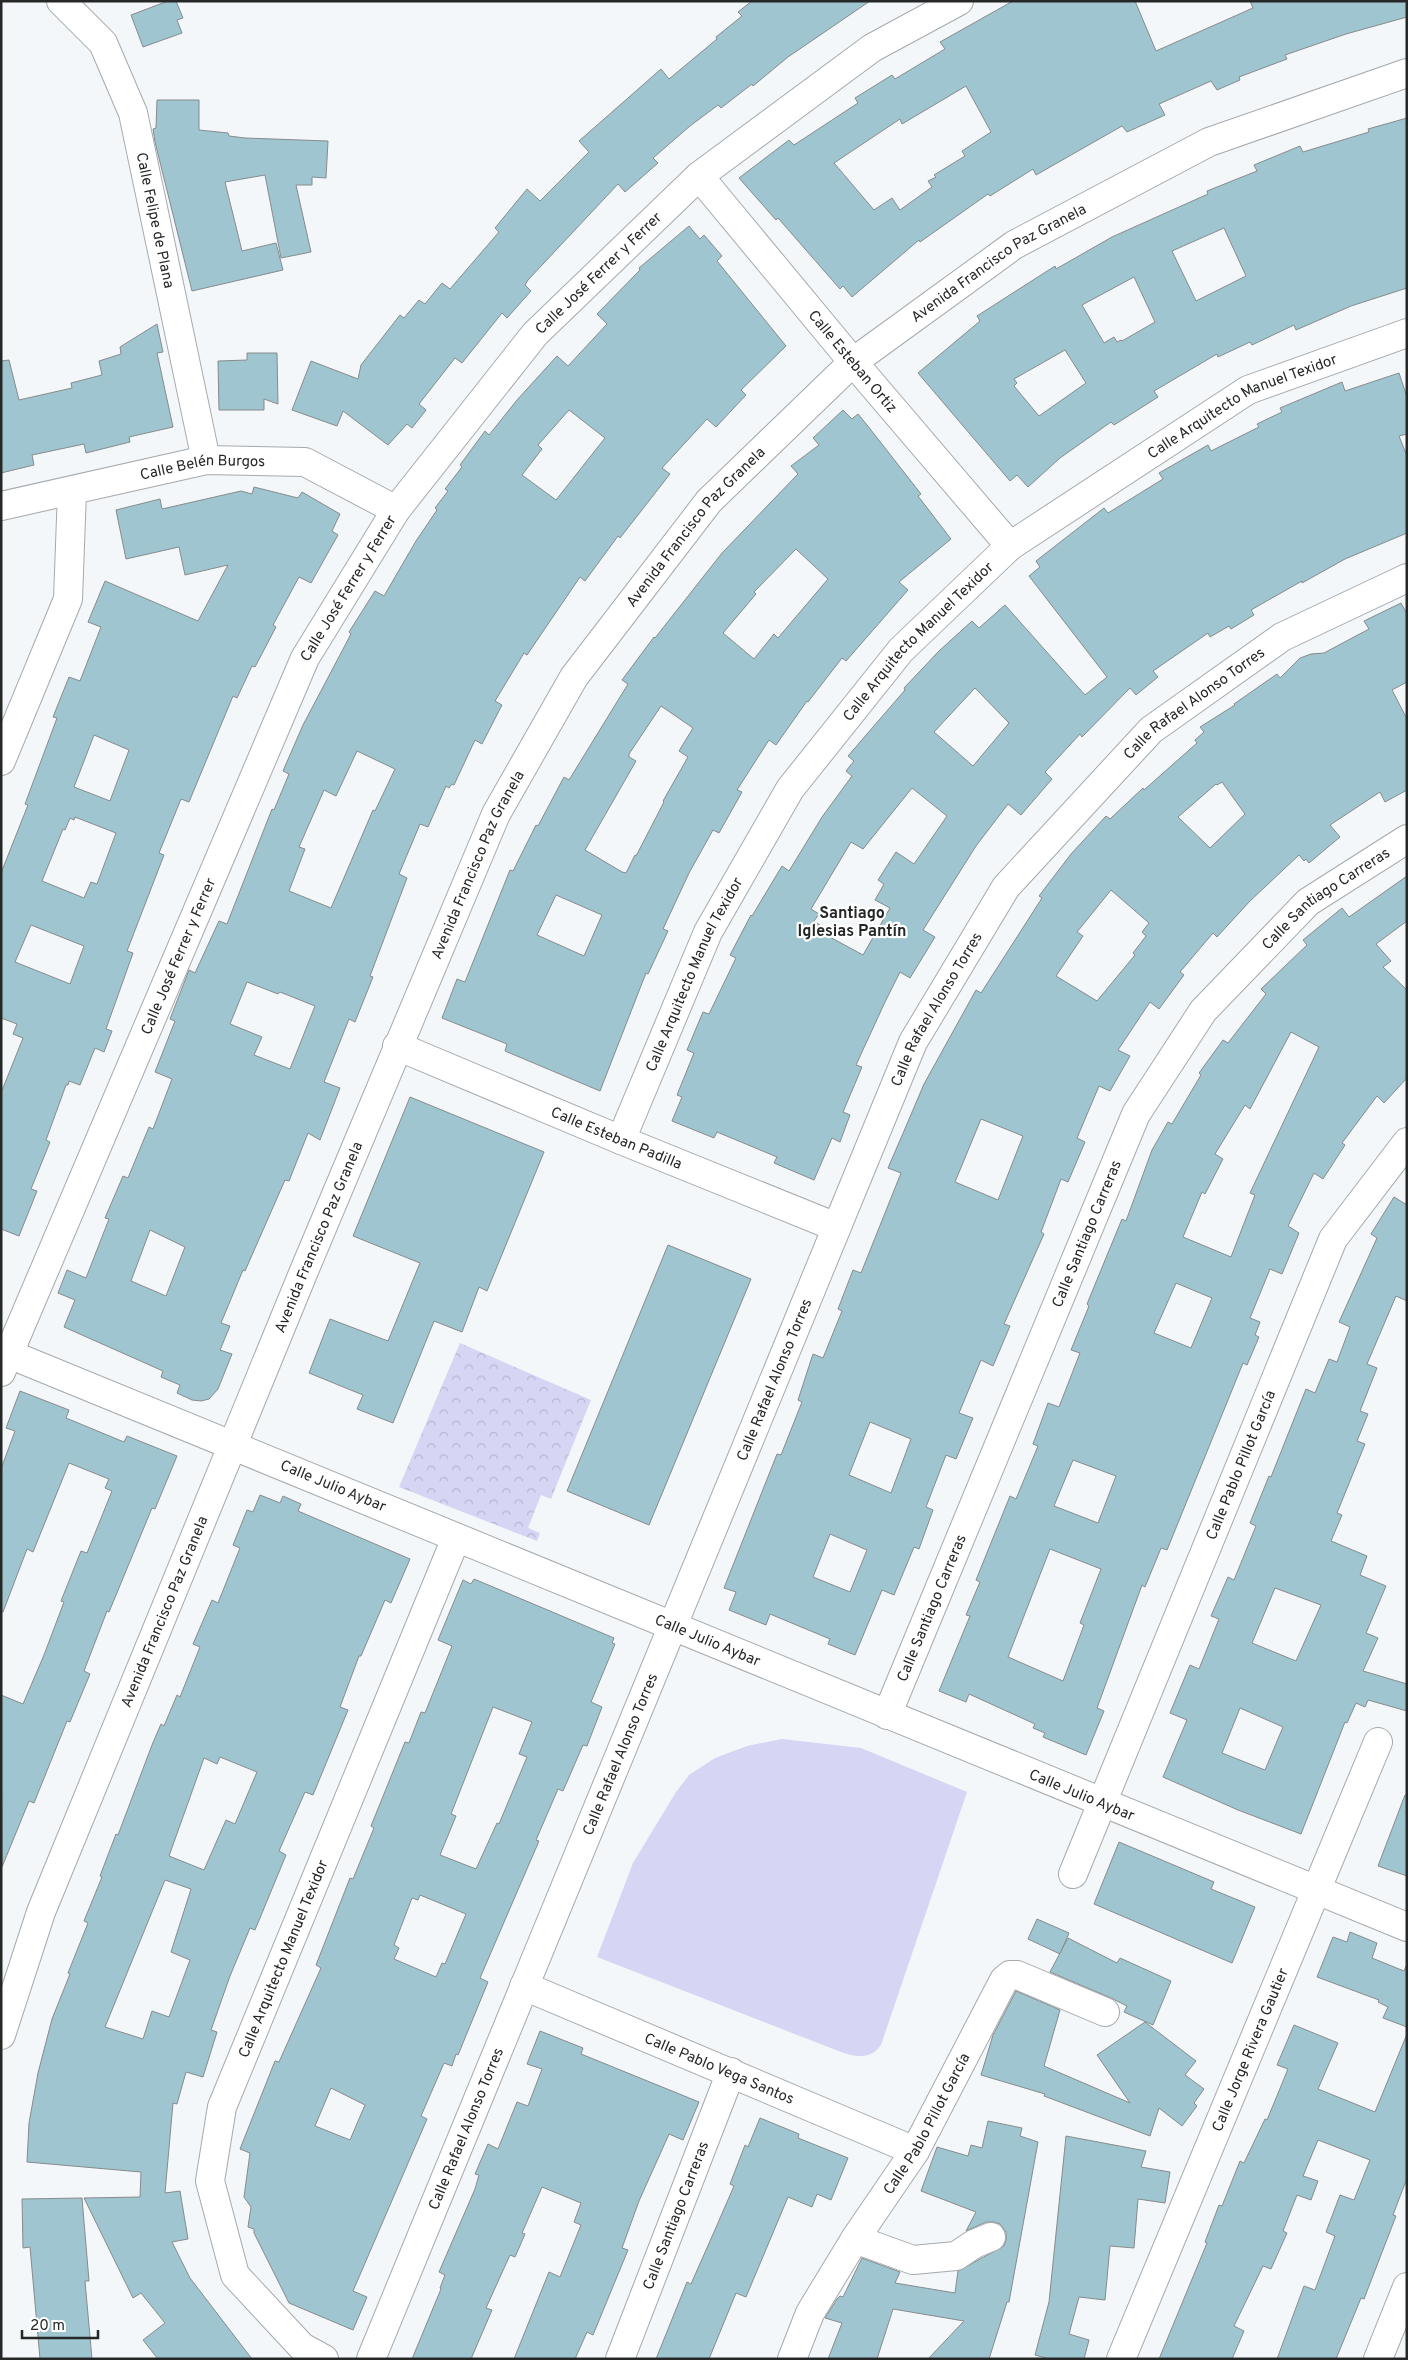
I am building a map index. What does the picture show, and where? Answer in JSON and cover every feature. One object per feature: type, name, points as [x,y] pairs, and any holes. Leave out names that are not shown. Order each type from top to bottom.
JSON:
[{"type":"street","name":"Calle Felipe de Plana","points":[[62,1],[103,43],[133,113],[206,460]]},
{"type":"street","name":"Calle José Ferrer y Ferrer","points":[[5,1363],[305,658],[396,510],[536,334],[699,176],[872,48],[959,1]]},
{"type":"street","name":"Avenida Francisco Paz Granela","points":[[1,2035],[41,1912],[397,1046],[496,814],[574,678],[710,501],[853,362],[1014,245],[1209,142],[1407,73]]},
{"type":"street","name":"Calle Esteban Ortiz","points":[[699,176],[853,362],[1010,546]]},
{"type":"street","name":"Calle Arquitecto Manuel Texidor","points":[[621,1140],[708,932],[790,789],[901,650],[1010,546],[1248,390],[1407,333]]},
{"type":"street","name":"Calle Belén Burgos","points":[[1,506],[206,460],[305,462],[396,510]]},
{"type":"street","points":[[1,761],[68,599],[72,491]]},
{"type":"street","name":"Calle Rafael Alonso Torres","points":[[371,2359],[913,1042],[1006,887],[1151,730],[1282,637],[1407,578]]},
{"type":"street","name":"Calle Santiago Carreras","points":[[887,1716],[1136,1114],[1203,1011],[1308,902],[1407,839]]},
{"type":"street","name":"Calle Esteban Padilla","points":[[397,1046],[621,1140],[836,1227]]},
{"type":"street","name":"Calle Pablo Pillot García","points":[[1073,1874],[1334,1239],[1407,1142]]},
{"type":"street","name":"Calle Julio Aybar","points":[[5,1363],[234,1444],[887,1716],[1407,1927]]},
{"type":"street","name":"Calle Arquitecto Manuel Texidor","points":[[324,2359],[302,2347],[235,2275],[210,2181],[222,2107],[456,1538]]},
{"type":"street","name":"Calle Jorge Rivera Gautier","points":[[1122,2359],[1378,1742]]},
{"type":"street","name":"Calle Pablo Pillot García","points":[[792,2359],[810,2313],[855,2239],[915,2151],[1004,1980],[1010,1975],[1017,1975],[1105,2012]]},
{"type":"street","name":"Calle Pablo Vega Santos","points":[[524,1986],[915,2151]]},
{"type":"street","name":"Calle Santiago Carreras","points":[[620,2359],[731,2072]]},
{"type":"street","points":[[855,2239],[913,2260],[956,2256],[974,2244],[992,2237]]},
{"type":"street","points":[[1378,2359],[1407,2287]]},
{"type":"green space","points":[[460,1343],[591,1400],[551,1499],[541,1495],[528,1528],[540,1533],[537,1541],[399,1487]]},
{"type":"green space","points":[[782,1739],[861,1748],[967,1792],[881,2045],[877,2050],[867,2055],[857,2056],[841,2052],[597,1957],[633,1863],[676,1792],[689,1775],[715,1758],[747,1746]]},
{"type":"building","points":[[168,1],[176,1],[183,18],[177,20],[182,33],[143,47],[131,15]]},
{"type":"building","points":[[752,1],[870,1],[788,57],[753,86],[752,84],[721,108],[718,105],[690,126],[653,158],[658,163],[625,192],[618,184],[528,280],[525,285],[531,291],[507,318],[502,313],[462,363],[455,358],[419,404],[426,410],[412,428],[407,424],[388,445],[343,411],[337,426],[292,410],[311,361],[358,379],[361,365],[400,315],[404,318],[419,300],[425,304],[442,283],[450,289],[499,232],[495,228],[527,189],[540,201],[589,152],[579,141],[661,69],[669,79],[742,16],[738,12]]},
{"type":"building","points":[[1013,1],[1135,1],[1156,51],[1253,8],[1250,1],[1407,1],[1407,17],[1346,34],[1285,55],[1287,59],[1239,77],[1240,80],[1217,90],[1211,81],[1159,104],[1165,115],[1127,132],[1122,126],[1036,175],[1033,169],[990,196],[988,194],[920,242],[919,240],[852,297],[843,286],[840,289],[778,218],[776,220],[739,178],[789,140],[794,145],[858,103],[855,98],[892,75],[895,79],[945,49],[940,42]],"holes":[[[966,86],[991,132],[962,151],[965,156],[934,175],[936,177],[928,181],[932,187],[900,210],[892,198],[874,210],[834,163],[900,119],[902,124]]]},
{"type":"building","points":[[157,100],[199,100],[199,130],[228,133],[229,136],[245,138],[328,141],[326,178],[312,177],[312,185],[296,185],[311,252],[281,258],[265,175],[225,182],[242,251],[276,243],[283,270],[192,291],[155,142],[153,129],[156,128]]},
{"type":"building","points":[[1407,118],[1407,288],[1351,306],[1296,330],[1294,325],[1252,345],[1250,342],[1218,357],[1217,354],[1154,391],[1158,397],[1114,425],[1111,422],[1060,458],[1028,487],[1017,475],[1010,481],[918,373],[980,321],[977,316],[1055,266],[1056,269],[1112,237],[1208,194],[1207,191],[1257,171],[1254,165],[1300,146],[1303,152],[1369,132],[1368,129]],"holes":[[[1224,228],[1246,276],[1196,301],[1172,251]],[[1134,277],[1155,322],[1122,341],[1117,342],[1114,337],[1104,343],[1082,305]],[[1065,350],[1086,383],[1039,416],[1014,386],[1017,383],[1014,379]]]},
{"type":"building","points":[[689,226],[700,239],[704,235],[722,256],[717,261],[786,346],[741,390],[746,395],[716,427],[707,419],[662,468],[670,474],[620,538],[618,536],[585,581],[580,577],[527,655],[524,653],[495,701],[502,705],[482,744],[475,740],[454,785],[452,784],[449,788],[446,786],[428,827],[420,824],[399,874],[407,878],[370,976],[373,977],[355,1022],[349,1019],[324,1082],[340,1088],[320,1140],[308,1133],[289,1181],[285,1180],[245,1271],[243,1270],[221,1323],[230,1326],[220,1350],[232,1354],[218,1389],[209,1399],[201,1401],[192,1400],[177,1393],[180,1385],[161,1377],[163,1371],[64,1327],[75,1300],[58,1293],[67,1270],[86,1278],[109,1219],[105,1218],[123,1176],[128,1178],[149,1127],[153,1129],[172,1079],[155,1072],[175,1021],[170,1019],[189,970],[195,973],[219,921],[227,924],[272,809],[274,810],[289,774],[283,771],[303,725],[351,634],[349,632],[375,591],[384,596],[416,541],[437,510],[435,508],[448,491],[445,489],[462,467],[460,465],[485,431],[489,435],[517,400],[557,356],[568,366],[607,324],[597,314],[640,270],[639,268]],"holes":[[[569,410],[605,438],[556,500],[522,475],[542,449],[538,445]],[[357,751],[395,769],[375,811],[373,810],[331,908],[289,891],[305,849],[299,847],[324,790],[336,796]],[[247,982],[278,994],[280,992],[315,1006],[290,1069],[254,1055],[262,1037],[230,1024]],[[150,1230],[185,1247],[166,1296],[131,1281]]]},
{"type":"building","points":[[157,324],[163,352],[157,353],[173,427],[129,437],[130,442],[86,453],[84,444],[32,455],[34,465],[1,473],[1,361],[9,360],[19,400],[72,388],[71,383],[102,375],[99,361],[121,354],[120,347]]},
{"type":"building","points":[[247,353],[277,353],[278,404],[264,399],[264,410],[219,410],[218,361],[247,360]]},
{"type":"building","points":[[1399,373],[1407,397],[1407,434],[1399,436],[1407,456],[1407,533],[1345,559],[1302,583],[1302,581],[1251,610],[1254,615],[1231,629],[1229,626],[1210,637],[1208,633],[1153,671],[1158,677],[1136,695],[1130,688],[1082,737],[1080,734],[1045,772],[1052,779],[1021,815],[1008,804],[976,846],[923,930],[935,937],[910,978],[900,972],[856,1065],[862,1067],[843,1112],[850,1115],[840,1142],[832,1138],[814,1180],[774,1163],[777,1157],[717,1132],[714,1138],[672,1121],[682,1097],[677,1095],[694,1053],[687,1050],[703,1012],[709,1014],[736,958],[730,955],[751,915],[782,866],[789,871],[822,817],[852,776],[846,771],[854,761],[848,756],[905,690],[904,688],[939,651],[972,621],[979,628],[1005,605],[1085,695],[1107,677],[1029,576],[1040,567],[1036,561],[1104,508],[1108,513],[1163,479],[1159,473],[1208,445],[1211,451],[1259,427],[1257,424],[1282,412],[1280,408],[1342,382],[1345,391]],"holes":[[[975,688],[1009,723],[973,766],[934,732]],[[912,788],[947,816],[914,864],[896,852],[878,880],[884,884],[875,900],[890,908],[863,955],[817,930],[820,925],[814,921],[819,914],[811,909],[851,842],[863,849]]]},
{"type":"building","points":[[843,410],[852,419],[858,414],[921,494],[918,496],[951,539],[899,582],[908,590],[846,661],[842,658],[807,701],[776,745],[769,740],[737,790],[742,792],[719,833],[713,830],[689,873],[663,929],[668,931],[648,974],[646,973],[600,1091],[505,1051],[507,1044],[442,1018],[457,979],[465,982],[510,870],[513,871],[536,825],[538,826],[564,777],[569,780],[628,684],[622,680],[722,553],[798,474],[791,466],[819,445],[813,438]],"holes":[[[796,549],[828,579],[778,638],[774,634],[754,659],[723,633],[756,594],[754,592]],[[661,706],[693,728],[679,751],[688,757],[626,873],[585,850],[636,761],[629,757],[629,754]],[[556,895],[602,915],[584,956],[537,935]]]},
{"type":"building","points":[[254,487],[298,498],[302,492],[340,514],[332,531],[338,535],[311,583],[299,577],[273,625],[276,627],[255,667],[252,666],[237,698],[233,696],[189,802],[181,799],[159,853],[164,855],[127,951],[133,953],[106,1029],[112,1031],[104,1052],[95,1048],[80,1085],[69,1081],[68,1085],[66,1085],[46,1140],[50,1142],[31,1189],[37,1191],[19,1236],[1,1229],[1,1093],[23,1038],[13,1034],[17,1024],[1,1018],[1,873],[28,805],[25,804],[57,718],[53,717],[69,677],[80,681],[101,627],[88,622],[105,581],[198,621],[228,565],[185,575],[179,547],[126,559],[116,510],[160,499],[162,509],[241,491],[252,494]],"holes":[[[94,735],[129,750],[110,801],[74,787]],[[75,817],[116,833],[97,884],[91,882],[84,898],[42,881],[63,829],[65,830],[70,818],[74,820]],[[31,925],[84,946],[70,984],[15,962]]]},
{"type":"building","points":[[1401,603],[1407,614],[1407,682],[1392,690],[1407,719],[1407,790],[1385,802],[1380,792],[1330,825],[1340,837],[1309,863],[1306,859],[1304,861],[1299,855],[1250,901],[1217,937],[1213,933],[1180,972],[1184,975],[1159,1009],[1150,1002],[1118,1050],[1130,1056],[1110,1091],[1099,1086],[1077,1138],[1085,1142],[1068,1182],[1061,1179],[1041,1232],[1044,1234],[1004,1324],[1010,1326],[993,1366],[981,1360],[959,1413],[973,1418],[956,1459],[946,1455],[926,1507],[933,1510],[919,1549],[914,1547],[894,1595],[882,1590],[855,1655],[828,1644],[830,1639],[770,1614],[766,1625],[729,1610],[736,1592],[724,1588],[777,1454],[781,1455],[802,1402],[798,1400],[813,1354],[823,1358],[842,1311],[838,1309],[853,1270],[861,1273],[901,1173],[888,1168],[924,1084],[976,990],[981,993],[1042,898],[1039,896],[1071,854],[1106,816],[1110,819],[1143,788],[1144,790],[1197,743],[1195,740],[1204,732],[1200,727],[1235,705],[1277,674],[1280,678],[1300,658],[1311,654],[1324,653],[1369,629],[1364,621]],"holes":[[[1222,782],[1245,814],[1210,848],[1178,817]],[[1111,890],[1149,923],[1142,932],[1146,936],[1133,953],[1135,955],[1097,1001],[1056,976],[1083,936],[1077,932]],[[981,1119],[1023,1136],[998,1200],[955,1182]],[[870,1422],[911,1439],[891,1493],[849,1475]],[[830,1534],[867,1550],[850,1592],[813,1577]]]},
{"type":"building","points":[[1407,876],[1407,921],[1376,944],[1391,961],[1383,967],[1407,990],[1407,1078],[1384,1103],[1377,1096],[1342,1143],[1345,1145],[1323,1179],[1314,1173],[1288,1226],[1299,1233],[1282,1274],[1270,1269],[1250,1318],[1260,1322],[1255,1335],[1259,1337],[1247,1365],[1243,1363],[1167,1550],[1161,1548],[1145,1587],[1142,1585],[1097,1708],[1104,1711],[1086,1755],[1043,1737],[1045,1733],[1033,1728],[1035,1724],[969,1694],[966,1702],[939,1691],[970,1616],[966,1615],[980,1582],[976,1580],[1010,1496],[1016,1499],[1038,1446],[1033,1444],[1048,1403],[1059,1407],[1080,1353],[1071,1350],[1089,1306],[1087,1304],[1122,1219],[1126,1221],[1152,1150],[1168,1122],[1172,1124],[1201,1075],[1199,1073],[1223,1040],[1228,1043],[1266,994],[1261,989],[1307,945],[1303,940],[1342,908],[1349,917]],"holes":[[[1291,1032],[1319,1047],[1250,1193],[1255,1195],[1231,1257],[1183,1237],[1202,1192],[1205,1194],[1223,1159],[1215,1154],[1245,1105],[1250,1109]],[[1176,1283],[1212,1298],[1191,1348],[1154,1333]],[[1073,1460],[1116,1476],[1098,1523],[1054,1506]],[[1050,1549],[1101,1569],[1080,1623],[1084,1625],[1063,1681],[1008,1657]]]},
{"type":"building","points":[[410,1097],[544,1152],[487,1291],[479,1287],[462,1332],[434,1321],[393,1423],[357,1409],[363,1395],[309,1373],[330,1319],[388,1341],[420,1263],[353,1236]]},
{"type":"building","points":[[1394,1197],[1407,1205],[1407,1301],[1396,1296],[1367,1364],[1377,1368],[1360,1411],[1368,1414],[1357,1441],[1365,1444],[1337,1513],[1342,1515],[1331,1541],[1367,1556],[1360,1575],[1386,1586],[1366,1633],[1378,1638],[1363,1671],[1407,1684],[1407,1711],[1368,1700],[1365,1707],[1356,1703],[1347,1723],[1345,1722],[1301,1834],[1238,1810],[1163,1777],[1187,1720],[1170,1713],[1190,1665],[1199,1669],[1219,1619],[1211,1616],[1228,1577],[1234,1580],[1256,1526],[1250,1523],[1269,1476],[1271,1477],[1306,1389],[1315,1393],[1329,1359],[1337,1362],[1350,1327],[1339,1322],[1377,1238],[1371,1234]],"holes":[[[1275,1588],[1321,1605],[1296,1661],[1252,1643]],[[1240,1708],[1283,1727],[1265,1770],[1222,1753]]]},
{"type":"building","points":[[668,1245],[751,1279],[649,1525],[567,1491]]},
{"type":"building","points":[[20,1391],[69,1410],[66,1418],[124,1442],[127,1436],[177,1456],[155,1509],[152,1508],[109,1612],[107,1611],[84,1671],[90,1674],[70,1722],[67,1721],[34,1803],[29,1801],[2,1867],[1,1695],[23,1704],[44,1655],[64,1602],[61,1601],[81,1551],[87,1553],[112,1491],[105,1488],[109,1479],[69,1463],[33,1552],[27,1549],[3,1612],[1,1612],[1,1469],[15,1431],[6,1428]]},
{"type":"building","points":[[260,1495],[280,1503],[283,1496],[301,1504],[298,1511],[410,1559],[391,1603],[385,1600],[361,1656],[359,1656],[340,1707],[348,1710],[313,1795],[305,1792],[279,1851],[286,1855],[255,1930],[250,1928],[230,1976],[211,2030],[217,2032],[203,2077],[186,2072],[177,2104],[173,2103],[165,2193],[180,2191],[188,2239],[172,2242],[190,2278],[252,2359],[158,2359],[143,2340],[165,2323],[141,2293],[133,2298],[84,2198],[140,2197],[141,2172],[27,2162],[29,2123],[38,2073],[52,2019],[88,1923],[84,1921],[102,1877],[100,1876],[161,1724],[164,1726],[177,1695],[180,1697],[200,1647],[193,1644],[212,1600],[218,1603],[240,1548],[233,1545],[247,1510],[253,1512]],"holes":[[[220,1757],[257,1772],[235,1824],[226,1820],[204,1870],[169,1856],[204,1758],[217,1764]],[[165,1880],[191,1889],[171,1952],[190,1960],[169,2017],[152,2011],[143,2039],[105,2027]]]},
{"type":"building","points":[[474,1579],[614,1638],[612,1643],[615,1644],[591,1702],[602,1707],[587,1746],[583,1745],[563,1791],[558,1789],[536,1840],[539,1841],[480,1978],[488,1982],[458,2055],[456,2054],[452,2066],[444,2063],[421,2116],[427,2119],[353,2291],[367,2297],[353,2330],[289,2303],[254,2233],[254,2229],[248,2227],[251,2207],[244,2197],[250,2153],[240,2149],[275,2061],[279,2062],[321,1968],[316,1965],[350,1878],[353,1879],[374,1828],[371,1826],[405,1742],[409,1743],[421,1712],[425,1713],[452,1646],[438,1640],[463,1580],[471,1584]],"holes":[[[493,1707],[532,1722],[519,1754],[527,1757],[499,1824],[497,1823],[476,1869],[440,1855],[456,1816],[451,1814]],[[420,1895],[466,1914],[445,1964],[442,1963],[436,1977],[394,1959],[399,1948],[394,1945],[412,1898],[418,1900]],[[331,2088],[365,2105],[350,2140],[315,2126]]]},
{"type":"building","points":[[1405,1795],[1407,1795],[1407,1876],[1378,1866]]},
{"type":"building","points":[[1119,1842],[1214,1882],[1211,1889],[1255,1907],[1232,1963],[1094,1904]]},
{"type":"building","points":[[1037,1919],[1069,1933],[1060,1954],[1028,1939]]},
{"type":"building","points":[[1350,1932],[1377,1943],[1372,1958],[1404,1971],[1407,1964],[1407,2027],[1383,2018],[1388,2007],[1378,2002],[1379,2000],[1317,1977],[1333,1937],[1347,1942]]},
{"type":"building","points":[[1068,1938],[1117,1963],[1120,1958],[1171,1981],[1153,2025],[1124,2012],[1127,2006],[1050,1972]]},
{"type":"building","points":[[1016,1991],[1060,2010],[1044,2066],[1130,2103],[1097,2055],[1145,2022],[1196,2061],[1185,2075],[1204,2089],[1194,2103],[1197,2106],[1182,2126],[1159,2108],[1150,2136],[1044,2096],[1045,2094],[981,2075],[993,2035]]},
{"type":"building","points":[[1294,2025],[1338,2043],[1318,2089],[1375,2112],[1407,2034],[1407,2178],[1393,2215],[1396,2216],[1364,2299],[1361,2298],[1336,2359],[1277,2359],[1304,2286],[1315,2290],[1335,2236],[1326,2232],[1340,2195],[1354,2200],[1370,2160],[1318,2140],[1303,2176],[1318,2181],[1311,2200],[1297,2195],[1283,2231],[1287,2233],[1271,2269],[1263,2266],[1234,2326],[1244,2331],[1232,2359],[1159,2359],[1207,2243],[1205,2242],[1219,2205],[1222,2206],[1240,2161],[1244,2163],[1265,2119],[1267,2120],[1288,2069],[1277,2065]]},
{"type":"building","points":[[540,2031],[583,2048],[581,2054],[699,2102],[683,2140],[669,2134],[639,2201],[622,2248],[628,2250],[593,2335],[587,2332],[575,2359],[514,2359],[549,2272],[560,2277],[581,2225],[574,2222],[581,2203],[542,2187],[522,2233],[525,2234],[515,2257],[510,2255],[486,2308],[492,2310],[471,2359],[412,2359],[441,2289],[445,2275],[439,2272],[475,2189],[479,2175],[475,2174],[488,2144],[498,2149],[517,2102],[528,2106],[542,2069],[527,2064]]},
{"type":"building","points":[[760,2118],[799,2134],[798,2138],[848,2158],[831,2200],[817,2194],[812,2207],[788,2197],[746,2297],[736,2293],[709,2359],[656,2359],[687,2282],[691,2284],[734,2186],[730,2184],[745,2145],[748,2147]]},
{"type":"building","points":[[988,2121],[1022,2128],[1020,2136],[1038,2142],[1009,2302],[1007,2302],[989,2359],[928,2359],[964,2321],[893,2309],[877,2359],[828,2359],[842,2323],[825,2318],[837,2299],[840,2296],[843,2297],[862,2258],[900,2272],[895,2283],[955,2293],[958,2271],[1004,2246],[1006,2232],[1000,2224],[986,2222],[966,2231],[976,2212],[921,2191],[937,2147],[968,2156],[971,2145],[982,2148]]},
{"type":"building","points":[[1066,2136],[1146,2151],[1141,2167],[1170,2172],[1165,2203],[1138,2199],[1134,2248],[1110,2246],[1105,2300],[1079,2297],[1069,2334],[1089,2340],[1084,2359],[1049,2359],[1035,2355],[1049,2302]]},
{"type":"building","points":[[82,2198],[89,2281],[85,2281],[92,2359],[40,2359],[30,2247],[23,2248],[22,2199]]},
{"type":"district","name":"Santiago Iglesias Pantín","points":[[852,921]]}]
